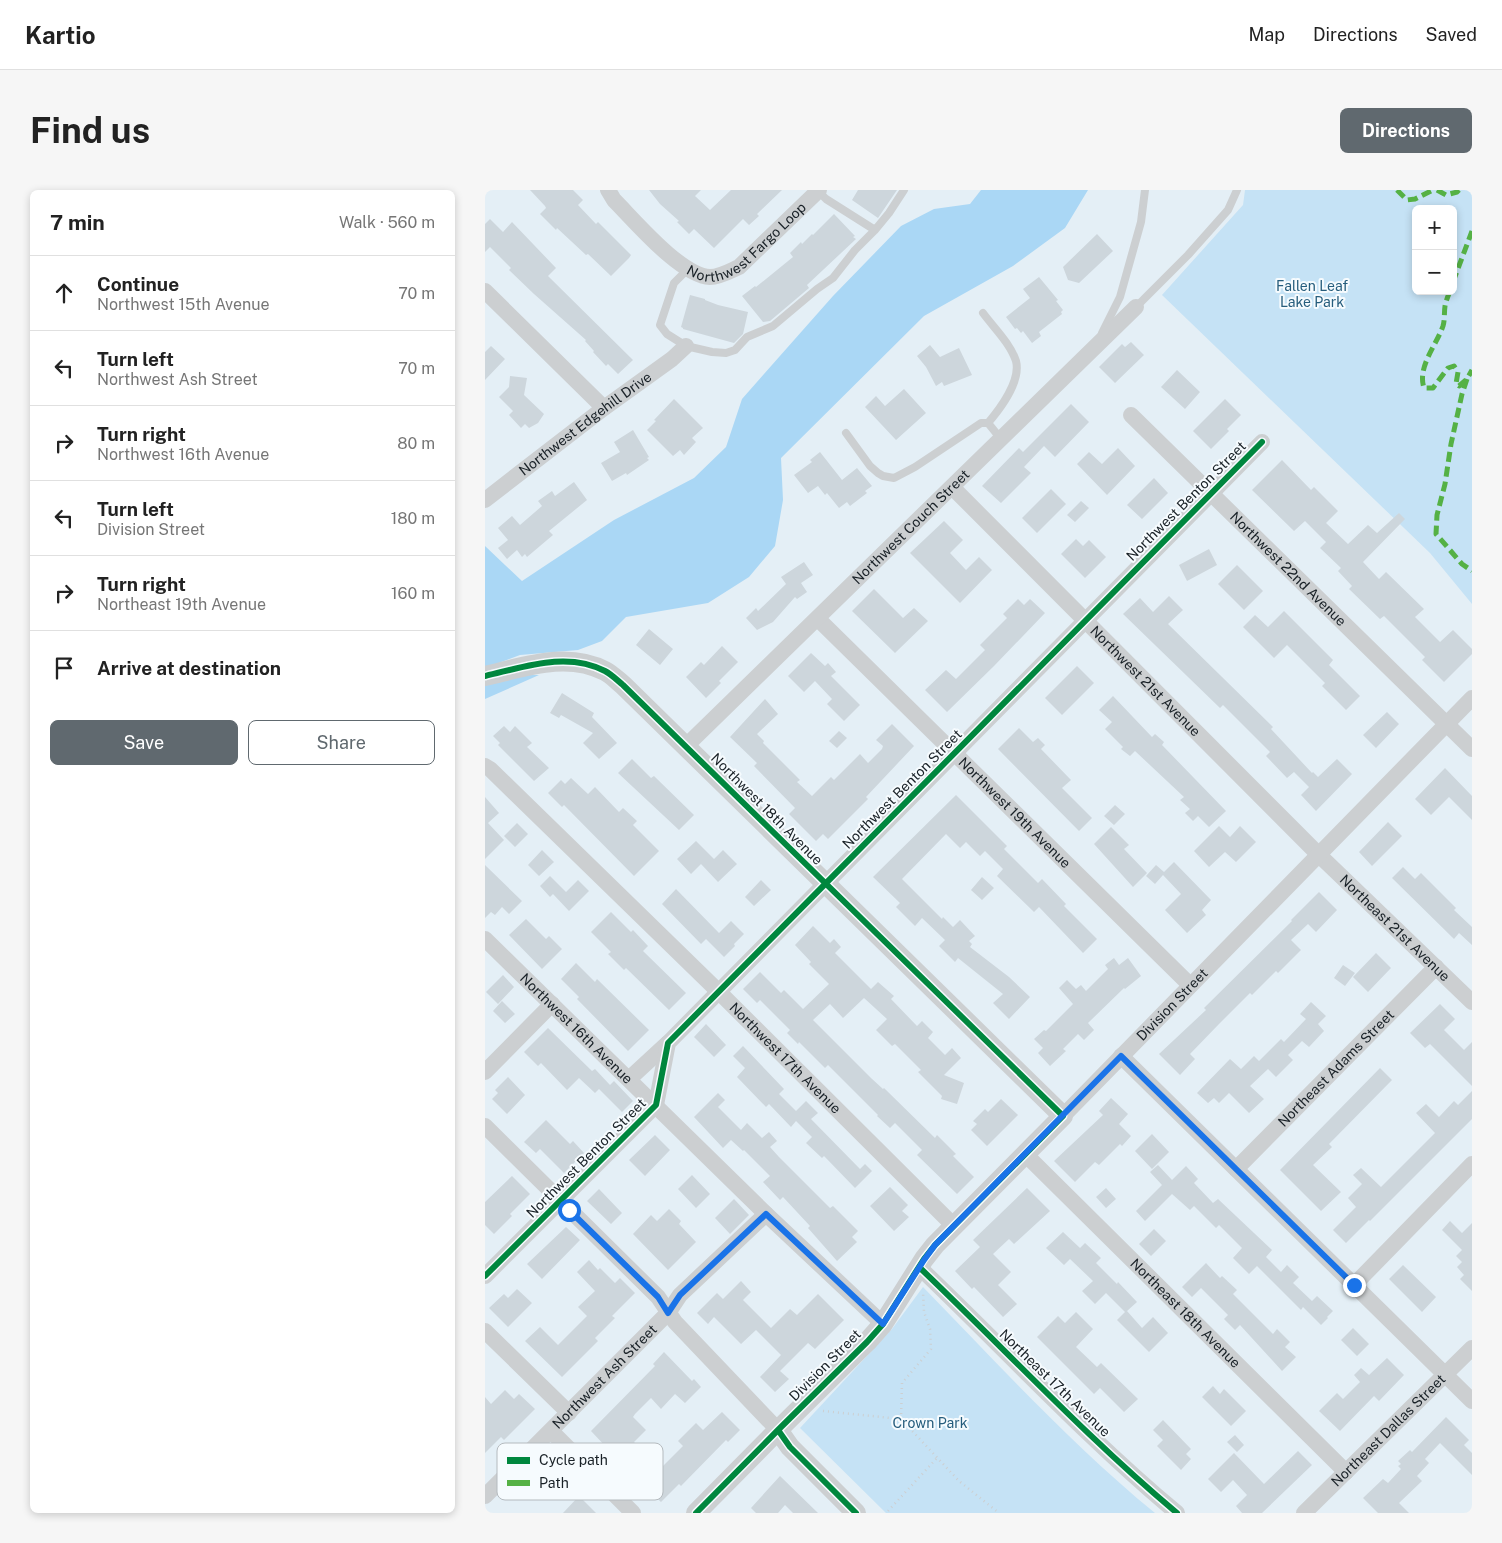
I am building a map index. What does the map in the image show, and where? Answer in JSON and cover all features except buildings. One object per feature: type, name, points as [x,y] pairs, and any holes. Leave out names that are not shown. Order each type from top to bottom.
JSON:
[{"type":"street","name":"Northwest Fargo Loop","points":[[608,190],[614,200],[662,248],[688,270],[709,277],[739,267],[819,190]]},
{"type":"street","points":[[485,291],[604,408]]},
{"type":"street","name":"Northwest Couch Street","points":[[686,746],[1136,307]]},
{"type":"street","name":"Northwest Edgehill Drive","points":[[485,500],[604,408],[672,359],[686,346]]},
{"type":"street","name":"Northwest 22nd Avenue","points":[[1131,415],[1472,749]]},
{"type":"street","name":"Northwest Benton Street","points":[[629,1079],[719,992],[1262,442]]},
{"type":"street","name":"Northwest 21st Avenue","points":[[952,487],[1318,854]]},
{"type":"street","name":"Northwest 19th Avenue","points":[[819,618],[1190,984]]},
{"type":"street","name":"Northwest 18th Avenue","points":[[485,676],[555,661],[571,660],[584,662],[605,671],[623,685],[686,746],[1063,1116]]},
{"type":"street","name":"Division Street","points":[[696,1513],[867,1342],[883,1324],[919,1266],[935,1245],[1472,698]]},
{"type":"street","name":"Northwest 17th Avenue","points":[[485,766],[719,992],[954,1226]]},
{"type":"street","name":"Northeast 21st Avenue","points":[[1318,854],[1472,1002]]},
{"type":"street","name":"Northwest 16th Avenue","points":[[485,939],[766,1214],[883,1324]]},
{"type":"street","name":"Northeast Adams Street","points":[[1236,1170],[1437,967]]},
{"type":"street","points":[[485,1072],[552,1004]]},
{"type":"street","name":"Northwest Benton Street","points":[[485,1276],[656,1105],[669,1042]]},
{"type":"street","points":[[1121,1056],[1472,1401]]},
{"type":"street","points":[[485,1126],[658,1297],[675,1322],[777,1430],[790,1447],[856,1513]]},
{"type":"street","name":"Northeast 18th Avenue","points":[[1025,1154],[1346,1472]]},
{"type":"street","points":[[1354,1285],[1472,1164]]},
{"type":"street","name":"Northwest Ash Street","points":[[539,1443],[668,1313],[680,1295],[766,1214]]},
{"type":"street","name":"Northeast 17th Avenue","points":[[919,1266],[1079,1424],[1149,1490],[1177,1513]]},
{"type":"street","points":[[485,1331],[569,1413]]},
{"type":"street","name":"Northeast Dallas Street","points":[[1304,1513],[1472,1348]]},
{"type":"street","points":[[551,1431],[563,1443]]},
{"type":"street","name":"Northwest Ash Street","points":[[485,1496],[497,1484]]},
{"type":"street","points":[[620,1500],[633,1513]]},
{"type":"lane","points":[[819,190],[826,198],[875,230]]},
{"type":"lane","points":[[688,270],[674,283],[660,325],[667,334],[686,346],[712,352],[725,353],[735,350],[747,337],[773,326],[833,278],[855,250],[889,213],[904,190]]},
{"type":"lane","points":[[1094,348],[1120,297],[1141,222],[1145,190]]},
{"type":"lane","points":[[1136,307],[1188,255],[1228,210],[1237,190]]},
{"type":"lane","points":[[846,433],[870,466],[878,473],[894,478],[915,467],[970,429],[988,423],[1008,394],[1017,367],[1012,353],[983,313]]},
{"type":"lane","points":[[988,423],[1001,439]]},
{"type":"path","points":[[901,1420],[902,1382],[931,1349],[929,1329],[924,1312],[923,1290]]},
{"type":"path","points":[[823,1411],[901,1420],[959,1480],[999,1513]]},
{"type":"path","points":[[888,1510],[937,1458]]},
{"type":"green space","name":"Fallen Leaf Lake Park","points":[[1245,190],[1472,190],[1472,604],[1430,553],[1162,295],[1243,205]]},
{"type":"green space","name":"Crown Park","points":[[923,1287],[1065,1432],[1155,1513],[886,1513],[800,1428],[892,1329]]},
{"type":"shaded area","points":[[981,190],[1088,190],[1065,228],[1013,266],[924,316],[781,458],[783,500],[775,546],[749,577],[708,603],[626,617],[602,641],[578,650],[520,655],[485,668],[485,546],[522,581],[614,520],[694,478],[726,447],[742,399],[833,296],[901,226],[934,209],[970,204]]},
{"type":"shaded area","points":[[526,675],[539,675],[485,699],[485,683]]},
{"type":"marked path","points":[[1397,190],[1407,200],[1415,199],[1433,190]]},
{"type":"marked path","points":[[1437,190],[1446,195],[1459,190]]},
{"type":"marked path","points":[[1457,271],[1472,231]]},
{"type":"marked path","points":[[1449,295],[1445,306],[1443,326],[1425,364],[1423,372],[1424,388],[1433,388],[1448,368],[1454,366],[1458,372],[1456,384],[1459,386],[1467,379],[1472,370]]},
{"type":"marked path","points":[[1467,379],[1451,444],[1445,484],[1437,515],[1436,534],[1462,564],[1472,571]]},
{"type":"cycle path","points":[[485,1276],[656,1105],[668,1043],[1262,442]]},
{"type":"cycle path","points":[[485,676],[530,665],[561,661],[591,665],[612,675],[1063,1116],[935,1245],[883,1324],[867,1342],[696,1513]]},
{"type":"cycle path","points":[[919,1267],[1110,1454],[1177,1513]]},
{"type":"cycle path","points":[[778,1430],[790,1447],[856,1513]]},
{"type":"route","points":[[569,1210],[658,1297],[668,1313],[680,1295],[766,1214],[883,1324],[935,1245],[1121,1056],[1354,1285]]}]
